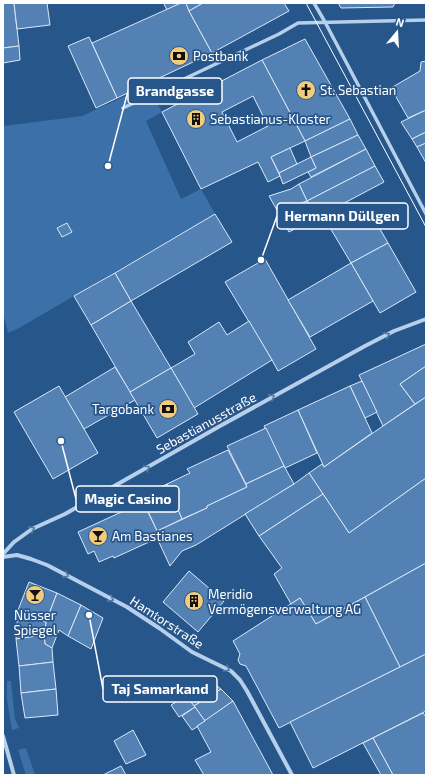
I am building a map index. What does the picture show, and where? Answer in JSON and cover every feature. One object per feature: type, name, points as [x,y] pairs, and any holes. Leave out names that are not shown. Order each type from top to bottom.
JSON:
[{"type":"street","points":[[314,3],[426,214]]},
{"type":"street","points":[[122,108],[279,34],[298,23],[426,20]]},
{"type":"street","name":"Sebastianusstraße","points":[[3,556],[14,542],[32,529],[65,514],[365,346],[394,331],[426,319]]},
{"type":"street","name":"Hamtorstraße","points":[[3,556],[17,555],[47,565],[134,612],[192,652],[231,671],[240,680],[247,691],[292,775]]},
{"type":"street","points":[[3,736],[14,775]]},
{"type":"shaded area","points":[[147,86],[162,112],[146,121],[181,199],[201,189],[215,214],[8,333],[3,313],[3,126],[82,116]]},
{"type":"shaded area","points":[[7,681],[11,681],[15,719],[19,728],[12,730],[7,700]]},
{"type":"shaded area","points":[[26,748],[35,775],[26,775],[18,750]]},
{"type":"building","points":[[3,3],[14,3],[19,46],[3,48]]},
{"type":"building","points":[[14,3],[47,3],[50,25],[17,29]]},
{"type":"building","points":[[181,3],[167,10],[164,4]]},
{"type":"building","points":[[181,3],[186,3],[212,53],[117,98],[92,43]]},
{"type":"building","points":[[186,3],[203,3],[189,11]]},
{"type":"building","points":[[203,3],[284,3],[289,11],[212,53],[189,11]]},
{"type":"building","points":[[338,3],[395,3],[393,7],[341,8]]},
{"type":"building","points":[[89,37],[117,98],[96,108],[68,46]]},
{"type":"building","name":"St. Sebastian","points":[[305,39],[350,119],[305,141],[262,60]]},
{"type":"building","points":[[19,46],[20,60],[3,63],[3,48]]},
{"type":"building","name":"Sebastianus-Kloster","points":[[262,60],[305,141],[271,157],[280,176],[268,182],[258,162],[201,189],[162,112]],"holes":[[[253,96],[268,126],[237,142],[222,112]]]},
{"type":"building","points":[[426,61],[426,110],[408,118],[391,88],[420,71],[421,62]]},
{"type":"building","points":[[426,110],[426,132],[412,139],[401,122]]},
{"type":"building","points":[[350,119],[358,135],[311,157],[305,141]]},
{"type":"building","points":[[426,132],[426,143],[417,147],[412,139]]},
{"type":"building","points":[[358,135],[366,149],[311,177],[308,172],[316,168],[311,157]]},
{"type":"building","points":[[426,143],[426,163],[417,147]]},
{"type":"building","points":[[290,148],[297,164],[279,173],[271,157]]},
{"type":"building","points":[[366,149],[375,166],[307,201],[299,184]]},
{"type":"building","points":[[311,157],[316,168],[283,184],[279,173]]},
{"type":"building","points":[[375,166],[384,182],[316,218],[307,201]]},
{"type":"building","points":[[299,184],[307,201],[278,212],[269,196],[291,189]]},
{"type":"building","points":[[307,201],[316,218],[289,232],[278,212]]},
{"type":"building","points":[[366,205],[388,243],[351,263],[329,226]]},
{"type":"building","points":[[215,214],[232,242],[131,301],[115,273]]},
{"type":"building","points":[[67,223],[72,232],[62,237],[57,228]]},
{"type":"building","points":[[388,243],[416,292],[380,313],[351,263]]},
{"type":"building","points":[[265,259],[316,349],[278,371],[225,282]]},
{"type":"building","points":[[351,263],[373,301],[310,337],[288,300]]},
{"type":"building","points":[[115,273],[131,301],[91,325],[74,296]]},
{"type":"building","points":[[131,301],[171,368],[130,392],[91,325]]},
{"type":"building","points":[[249,321],[272,360],[194,408],[171,368],[195,354],[188,342],[219,322],[227,335]]},
{"type":"building","points":[[426,344],[426,366],[400,384],[415,404],[383,426],[359,375]]},
{"type":"building","points":[[426,366],[426,397],[415,404],[400,384]]},
{"type":"building","points":[[115,367],[135,400],[84,429],[65,397]]},
{"type":"building","points":[[171,368],[198,414],[157,438],[130,392]]},
{"type":"building","points":[[362,381],[377,412],[365,418],[350,386]]},
{"type":"building","points":[[59,386],[98,453],[53,479],[14,412]]},
{"type":"building","points":[[350,386],[372,433],[324,467],[298,410]]},
{"type":"building","points":[[426,397],[426,478],[349,533],[309,473],[322,464],[324,467]]},
{"type":"building","points":[[298,410],[317,453],[285,468],[264,426]]},
{"type":"building","points":[[266,428],[284,466],[246,484],[227,446]]},
{"type":"building","points":[[228,450],[247,487],[182,519],[167,484],[190,473],[187,469]]},
{"type":"building","points":[[284,466],[294,484],[196,545],[182,551],[170,566],[157,538],[160,537],[157,531],[207,508],[207,506],[247,487],[246,484]]},
{"type":"building","points":[[309,473],[323,494],[259,536],[245,514]]},
{"type":"building","points":[[426,478],[426,563],[316,624],[300,598],[291,604],[274,574],[282,568],[259,536],[323,494],[349,533]]},
{"type":"building","points":[[167,484],[182,519],[157,531],[141,496]]},
{"type":"building","points":[[143,502],[160,537],[114,558],[113,556],[99,562],[94,551],[88,554],[78,532]]},
{"type":"building","points":[[426,563],[426,654],[400,667],[365,597]]},
{"type":"building","name":"Meridio Vermögensverwaltung AG","points":[[189,571],[224,601],[198,632],[163,602]]},
{"type":"building","points":[[29,582],[57,593],[46,622],[18,610]]},
{"type":"building","points":[[57,593],[81,605],[68,636],[59,630],[52,648],[45,644],[44,635],[46,622]]},
{"type":"building","points":[[365,597],[400,667],[279,728],[246,666],[240,664],[238,660],[240,654],[233,641],[300,598],[316,624]]},
{"type":"building","points":[[81,605],[103,618],[91,649],[68,636]]},
{"type":"building","points":[[18,610],[46,622],[44,635],[16,639]]},
{"type":"building","points":[[44,635],[45,644],[52,648],[53,662],[19,666],[16,639]]},
{"type":"building","points":[[426,654],[426,711],[313,768],[290,722]]},
{"type":"building","points":[[53,662],[56,689],[21,693],[19,666]]},
{"type":"building","points":[[209,680],[221,689],[194,706],[186,696]]},
{"type":"building","points":[[56,689],[58,715],[25,718],[21,693]]},
{"type":"building","points":[[221,689],[233,701],[205,721],[194,706]]},
{"type":"building","points":[[186,696],[195,707],[179,717],[171,705]]},
{"type":"building","points":[[233,701],[273,775],[204,775],[195,760],[211,752],[197,726]]},
{"type":"building","points":[[195,707],[205,721],[192,730],[182,716]]},
{"type":"building","points":[[423,713],[426,717],[426,775],[393,775],[373,738]]},
{"type":"building","points":[[133,730],[146,755],[126,764],[114,741]]},
{"type":"building","points":[[373,738],[393,775],[381,775],[363,743]]},
{"type":"building","points":[[121,766],[126,775],[103,775]]},
{"type":"tram line","points":[[306,3],[426,227]]},
{"type":"place","name":"Postbank","points":[[179,56]]},
{"type":"place","name":"St. Sebastian","points":[[306,90]]},
{"type":"place","name":"Sebastianus-Kloster","points":[[196,119]]},
{"type":"place","name":"Brandgasse","points":[[108,166]]},
{"type":"place","name":"Hermann Düllgen","points":[[261,260]]},
{"type":"place","name":"Targobank","points":[[168,409]]},
{"type":"place","name":"Magic Casino","points":[[61,441]]},
{"type":"place","name":"Am Bastianes","points":[[98,536]]},
{"type":"place","name":"Nüsser Spiegel","points":[[35,595]]},
{"type":"place","name":"Meridio Vermögensverwaltung AG","points":[[194,601]]},
{"type":"place","name":"Taj Samarkand","points":[[89,615]]}]
